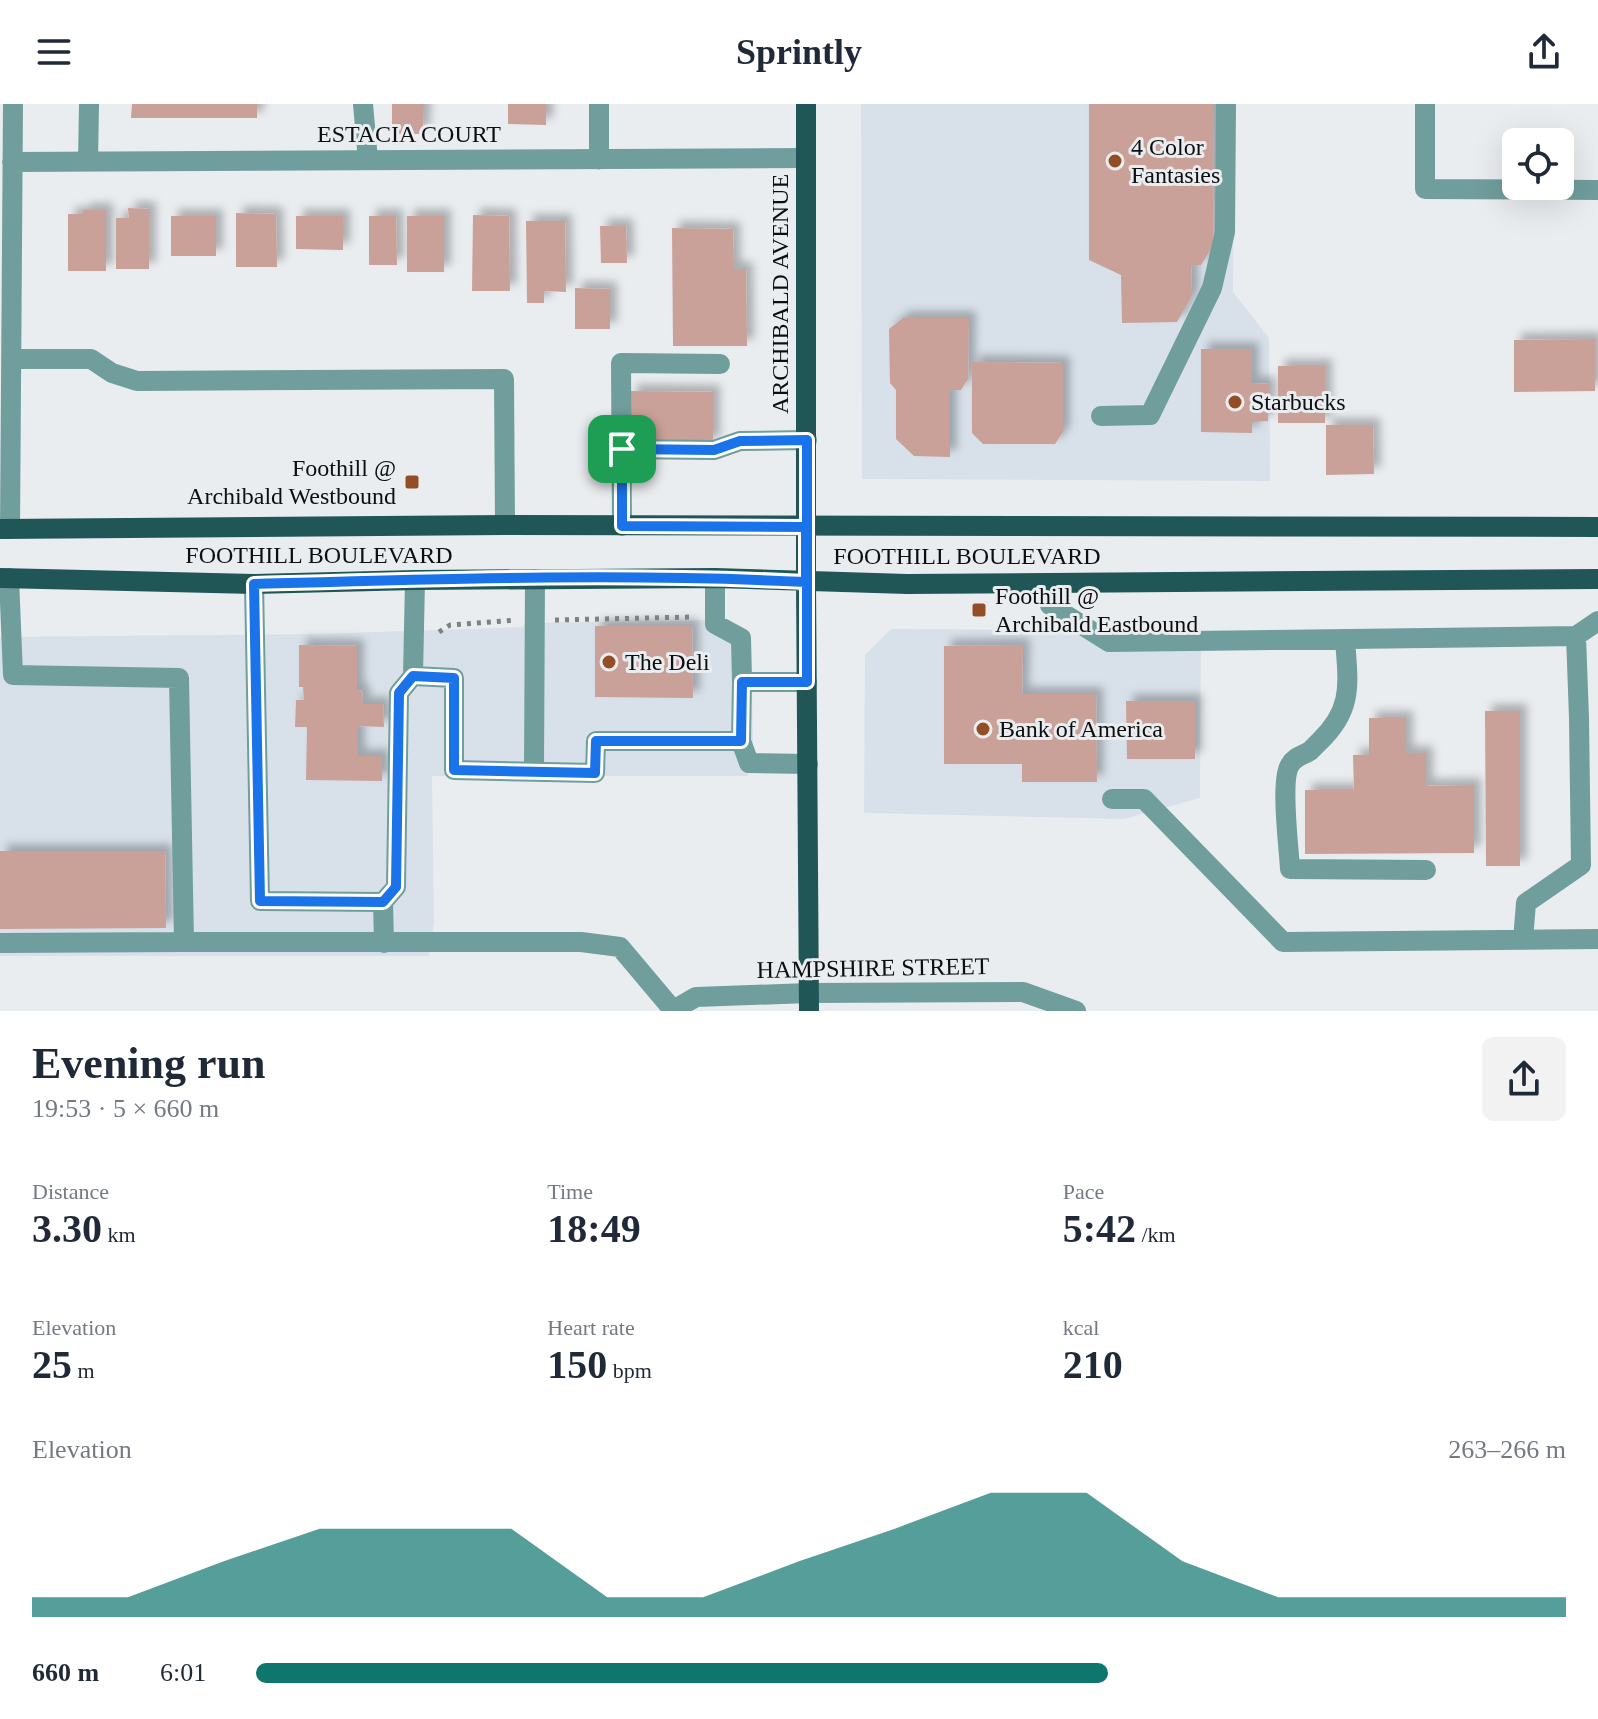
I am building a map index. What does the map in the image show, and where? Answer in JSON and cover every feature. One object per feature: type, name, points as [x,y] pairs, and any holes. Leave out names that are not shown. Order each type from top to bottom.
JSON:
[{"type":"main road","name":"ARCHIBALD AVENUE","points":[[806,104],[809,1002]]},
{"type":"main road","name":"FOOTHILL BOULEVARD","points":[[5,529],[505,525],[1598,527]]},
{"type":"main road","name":"FOOTHILL BOULEVARD","points":[[4,578],[254,584],[715,578],[907,584],[1598,579]]},
{"type":"street","points":[[5,529],[11,359],[13,104]]},
{"type":"street","points":[[88,162],[89,104]]},
{"type":"street","points":[[363,104],[368,160]]},
{"type":"street","points":[[599,104],[599,160]]},
{"type":"street","points":[[1101,416],[1150,415],[1212,288],[1225,232],[1226,104]]},
{"type":"street","points":[[1425,104],[1425,189],[1598,190]]},
{"type":"street","name":"ESTACIA COURT","points":[[12,162],[805,158]]},
{"type":"street","points":[[11,359],[91,359],[112,373],[137,381],[504,379],[505,525]]},
{"type":"street","points":[[622,526],[621,363],[720,364]]},
{"type":"street","points":[[622,449],[714,450],[740,441],[807,440]]},
{"type":"street","points":[[4,578],[13,675],[179,678],[184,942]]},
{"type":"street","points":[[715,578],[715,624],[741,638],[741,741],[749,763],[808,764]]},
{"type":"street","points":[[534,772],[535,579]]},
{"type":"street","points":[[384,943],[383,902],[396,887],[399,693],[413,676],[415,580]]},
{"type":"street","points":[[1049,583],[1050,605],[1109,642],[1576,636],[1598,621]]},
{"type":"street","points":[[254,584],[260,901],[383,902]]},
{"type":"street","points":[[1523,940],[1526,903],[1581,865],[1576,636]]},
{"type":"street","points":[[1345,639],[1348,687],[1342,711],[1334,728],[1310,751],[1298,756],[1288,766],[1285,786],[1290,869],[1426,870]]},
{"type":"street","points":[[413,676],[454,678],[454,770],[595,773],[596,741],[741,741]]},
{"type":"street","points":[[742,682],[807,682]]},
{"type":"street","points":[[1112,799],[1144,799],[1283,942],[1598,939]]},
{"type":"street","points":[[0,943],[581,942],[620,947],[673,1011]]},
{"type":"street","name":"HAMPSHIRE STREET","points":[[673,1011],[696,997],[809,1002],[1023,992],[1076,1011]]},
{"type":"path","points":[[546,620],[715,617]]},
{"type":"path","points":[[439,632],[450,625],[525,619]]},
{"type":"shaded area","points":[[861,104],[1234,104],[1233,292],[1269,338],[1270,481],[862,479]]},
{"type":"shaded area","points":[[709,620],[751,637],[753,740],[748,776],[432,776],[434,923],[429,956],[0,956],[0,637],[315,634],[523,627],[525,623]]},
{"type":"shaded area","points":[[891,629],[1201,631],[1200,798],[1124,819],[864,813],[865,655]]},
{"type":"building","points":[[132,104],[257,104],[257,118],[131,118]]},
{"type":"building","points":[[392,104],[424,104],[423,134],[392,134]]},
{"type":"building","points":[[508,104],[546,104],[546,125],[508,124]]},
{"type":"building","points":[[1089,104],[1214,104],[1213,246],[1201,265],[1191,266],[1192,296],[1177,322],[1122,323],[1121,275],[1089,260]]},
{"type":"building","points":[[128,208],[149,209],[149,269],[116,269],[116,218],[129,218]]},
{"type":"building","points":[[83,210],[106,210],[106,271],[68,271],[68,214],[83,214]]},
{"type":"building","points":[[236,213],[276,214],[277,267],[236,267]]},
{"type":"building","points":[[473,215],[509,216],[510,291],[472,291]]},
{"type":"building","points":[[171,216],[216,216],[216,256],[171,256]]},
{"type":"building","points":[[296,216],[343,216],[343,250],[296,249]]},
{"type":"building","points":[[369,216],[396,216],[397,265],[369,265]]},
{"type":"building","points":[[407,216],[444,216],[444,272],[407,272]]},
{"type":"building","points":[[526,221],[565,221],[566,292],[544,291],[544,303],[527,303]]},
{"type":"building","points":[[600,226],[626,226],[627,263],[601,263]]},
{"type":"building","points":[[672,228],[733,229],[734,269],[746,269],[747,346],[673,346]]},
{"type":"building","points":[[575,288],[610,289],[610,329],[575,329]]},
{"type":"building","points":[[903,318],[969,318],[968,379],[961,390],[950,390],[950,457],[914,456],[896,439],[896,390],[890,383],[889,329]]},
{"type":"building","points":[[1595,339],[1595,391],[1514,392],[1514,340]]},
{"type":"building","name":"Starbucks","points":[[1201,349],[1252,349],[1252,383],[1269,384],[1268,421],[1252,422],[1252,433],[1201,432]]},
{"type":"building","points":[[972,362],[1063,363],[1063,432],[1055,444],[983,444],[972,433]]},
{"type":"building","points":[[1278,366],[1325,366],[1325,423],[1278,423]]},
{"type":"building","points":[[630,391],[713,392],[713,444],[631,444]]},
{"type":"building","points":[[1326,425],[1373,425],[1374,474],[1326,475]]},
{"type":"building","points":[[595,626],[692,626],[693,698],[595,697]]},
{"type":"building","points":[[299,645],[357,646],[357,690],[362,691],[363,704],[383,704],[384,727],[358,726],[358,756],[382,756],[382,781],[306,780],[307,727],[295,727],[296,700],[304,700],[303,687],[299,687]]},
{"type":"building","points":[[1023,645],[1022,694],[1096,694],[1097,782],[1022,782],[1022,764],[944,764],[944,646]]},
{"type":"building","points":[[1126,701],[1195,701],[1195,759],[1127,759]]},
{"type":"building","points":[[1485,711],[1520,711],[1520,866],[1486,866]]},
{"type":"building","points":[[1369,718],[1406,718],[1406,753],[1426,753],[1426,786],[1474,785],[1474,853],[1305,854],[1305,790],[1354,790],[1353,755],[1369,755]]},
{"type":"building","points":[[0,851],[165,851],[166,928],[0,929]]},
{"type":"place","name":"4 Color Fantasies","points":[[1115,161]]},
{"type":"place","name":"Starbucks","points":[[1235,402]]},
{"type":"place","name":"Foothill @ Archibald Westbound","points":[[412,482]]},
{"type":"place","name":"Foothill @ Archibald Eastbound","points":[[979,610]]},
{"type":"place","name":"The Deli","points":[[609,662]]},
{"type":"place","name":"Bank of America","points":[[983,729]]},
{"type":"route","points":[[807,440],[807,682],[742,682],[741,741],[596,741],[595,773],[454,770],[454,678],[413,676],[399,693],[396,887],[383,902],[260,901],[254,584],[715,578],[806,582],[806,527],[622,526],[622,449],[714,450],[740,441],[807,440]]}]
